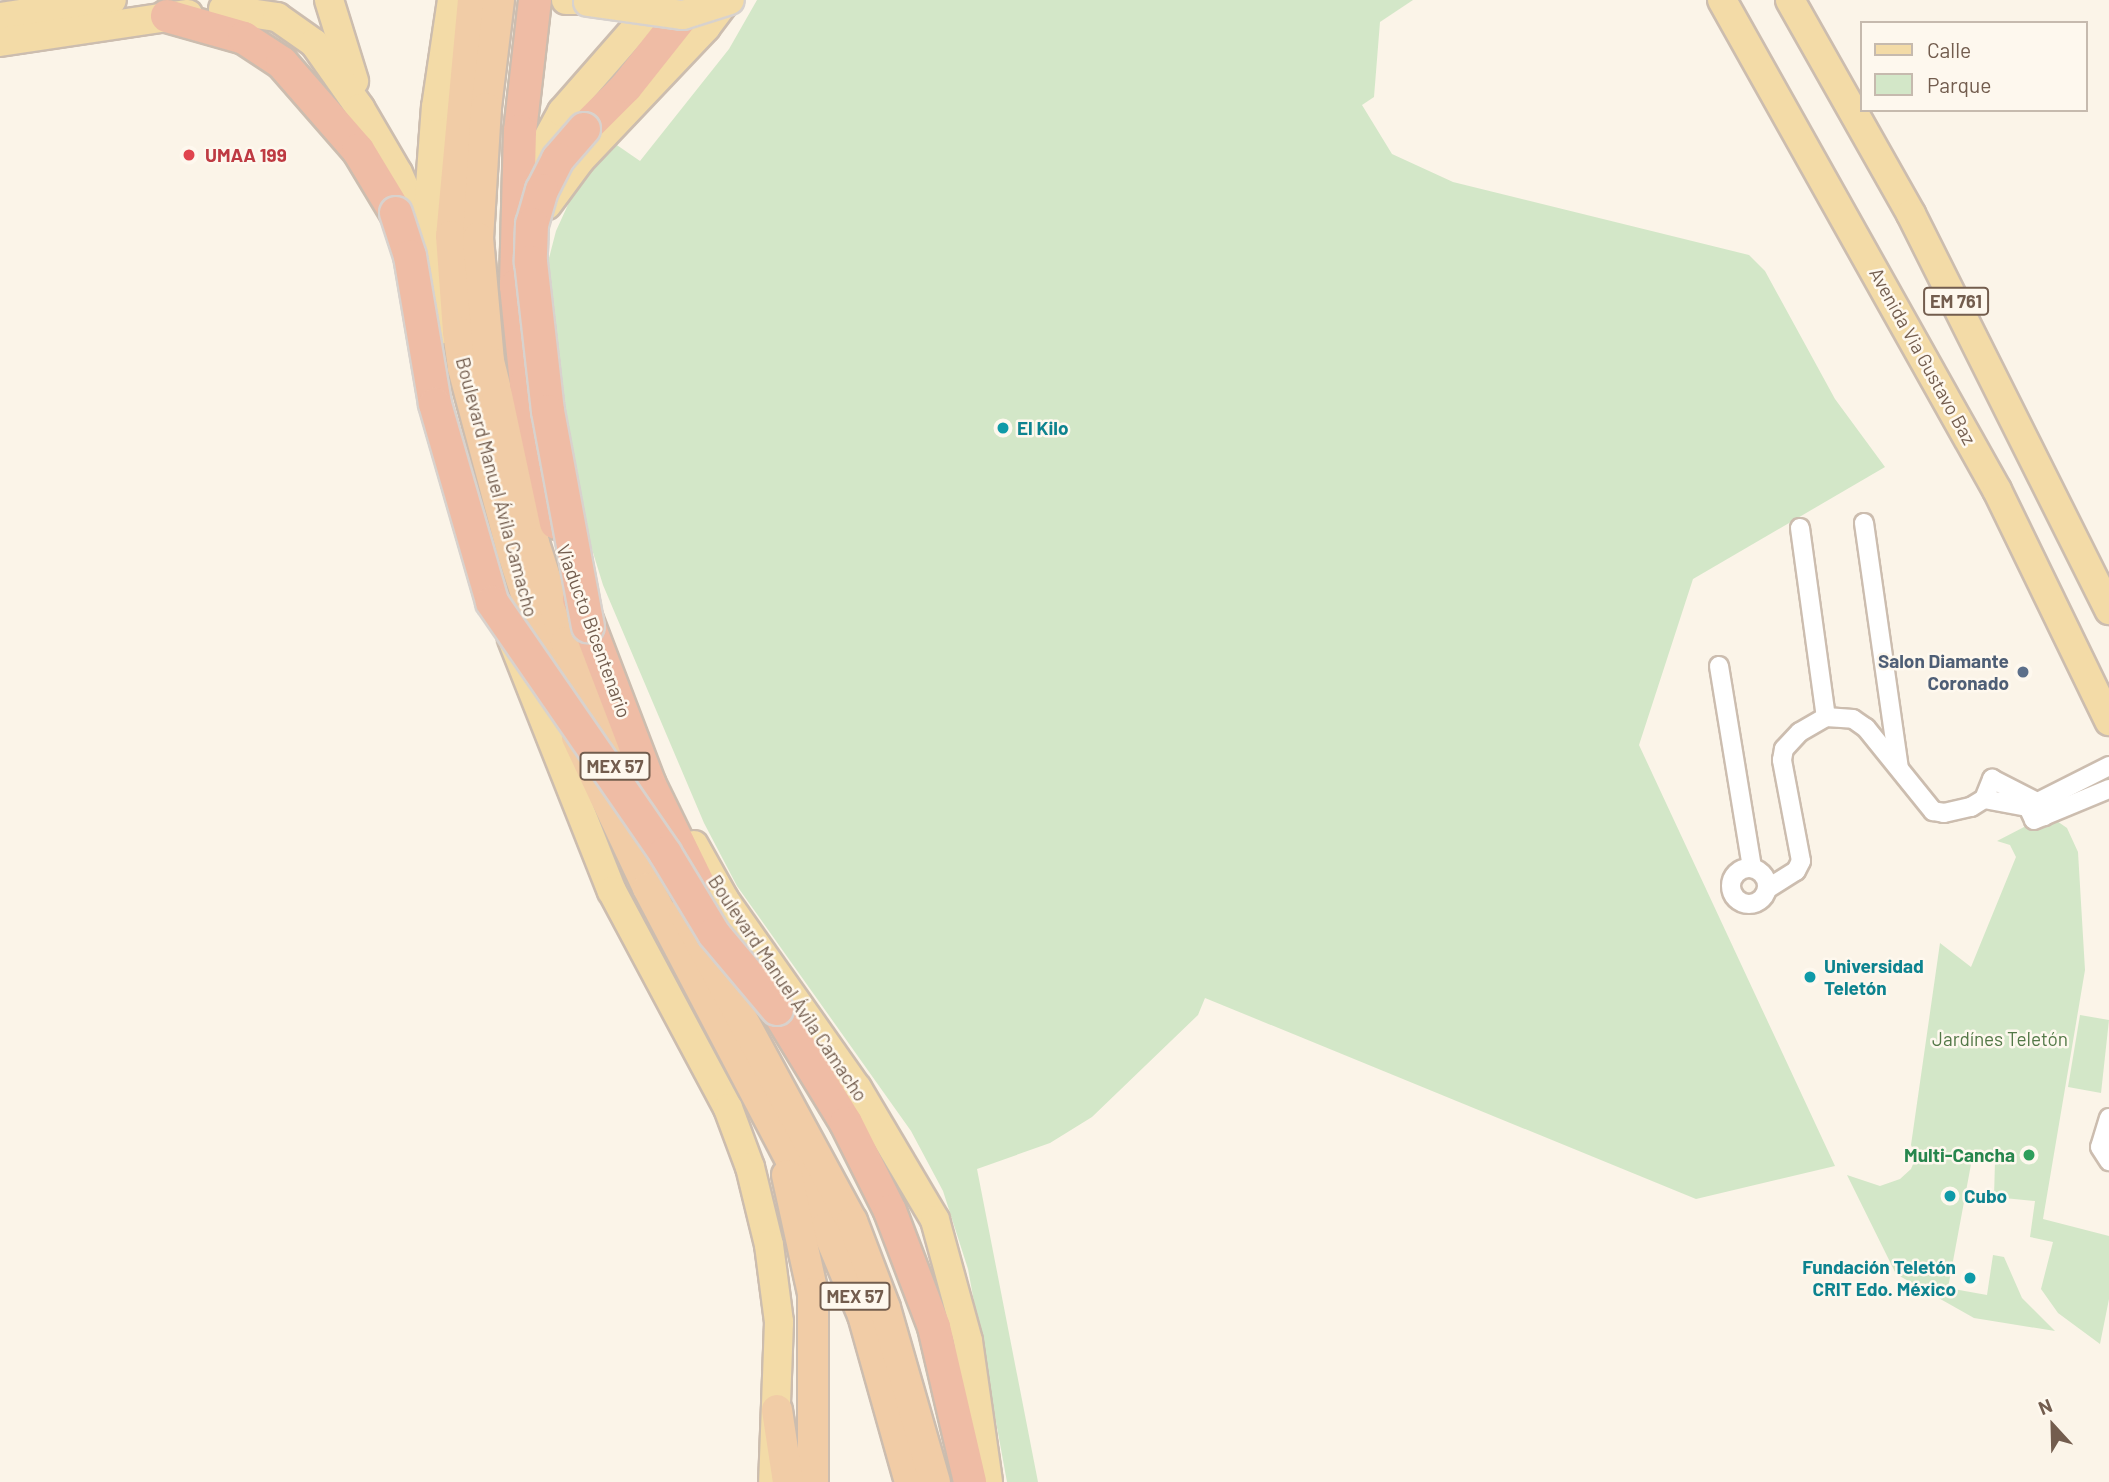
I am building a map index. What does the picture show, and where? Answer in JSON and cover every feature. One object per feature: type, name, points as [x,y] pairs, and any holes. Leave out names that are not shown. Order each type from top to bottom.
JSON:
[{"type":"highway","name":"Boulevard Manuel Ávila Camacho","points":[[473,0],[451,236],[463,368],[542,652],[595,783],[826,1227],[863,1315],[910,1482]]},
{"type":"highway","name":"Boulevard Manuel Ávila Camacho","points":[[499,0],[486,108],[478,238],[489,361],[534,543],[566,642],[662,873],[852,1222],[885,1308],[935,1482]]},
{"type":"highway","name":"Viaducto Bicentenario","points":[[535,0],[515,219],[519,336],[548,494],[588,626],[673,834],[712,909],[776,1009],[871,1169],[917,1277],[948,1379],[970,1482]]},
{"type":"highway","points":[[588,626],[548,411],[530,243],[537,206],[549,174],[584,129],[626,87],[695,0]]},
{"type":"highway","points":[[167,16],[212,26],[254,43],[294,75],[350,139],[413,222],[414,271],[435,404],[492,601],[665,853],[714,934],[776,1009]]},
{"type":"highway","points":[[324,84],[350,139]]},
{"type":"highway","name":"MEX 57","points":[[772,1120],[813,1293],[813,1482]]},
{"type":"highway","points":[[777,1410],[788,1482]]},
{"type":"main road","points":[[0,17],[113,0]]},
{"type":"main road","points":[[0,42],[268,0]]},
{"type":"main road","points":[[329,0],[360,108]]},
{"type":"main road","name":"Boulevard Manuel Ávila Camacho","points":[[452,0],[436,107],[413,222],[443,374],[518,664],[612,891],[728,1108],[750,1167],[769,1245],[779,1322],[773,1482]]},
{"type":"main road","name":"Boulevard Manuel Ávila Camacho","points":[[545,0],[524,182],[523,258],[531,358],[558,498],[576,563],[678,817],[723,899],[858,1087],[935,1220],[968,1341],[988,1482]]},
{"type":"main road","points":[[524,182],[562,112],[660,0]]},
{"type":"main road","points":[[586,1],[683,15],[728,0]]},
{"type":"main road","points":[[523,258],[537,223],[568,174],[728,0]]},
{"type":"main road","name":"Avenida Via Gustavo Baz","points":[[1722,0],[1997,490],[2109,721]]},
{"type":"main road","name":"EM 761","points":[[1790,0],[1911,214],[2109,610]]},
{"type":"main road","points":[[223,9],[263,12],[302,32],[325,55],[360,108],[413,222]]},
{"type":"main road","points":[[254,43],[302,63],[324,84],[413,222]]},
{"type":"street","points":[[1864,523],[1899,771]]},
{"type":"street","points":[[1800,528],[1826,717]]},
{"type":"street","points":[[1719,666],[1752,868]]},
{"type":"street","points":[[1752,868],[1734,877],[1735,896],[1754,903],[1767,889],[1796,871],[1801,861],[1782,760],[1784,749],[1800,732],[1826,717],[1839,715],[1860,723],[1933,811],[1958,812],[1984,799],[2036,808],[2109,789]]},
{"type":"street","points":[[2036,808],[2109,766]]},
{"type":"street","points":[[1984,799],[1992,779],[2036,808]]},
{"type":"street","points":[[1752,868],[1764,875],[1767,889]]},
{"type":"street","points":[[2109,1116],[2100,1147],[2109,1160]]},
{"type":"green space","points":[[757,0],[1413,0],[1380,22],[1374,97],[1362,105],[1392,154],[1453,182],[1749,255],[1765,271],[1835,399],[1885,467],[1693,579],[1639,745],[1835,1166],[1696,1199],[1205,998],[1198,1015],[1092,1117],[1050,1143],[977,1169],[1038,1482],[1007,1482],[968,1269],[943,1191],[911,1131],[737,886],[704,823],[603,585],[578,504],[543,281],[556,231],[581,176],[611,141],[640,161],[729,49]]},
{"type":"green space","name":"Jardínes Teletón","points":[[2054,819],[2067,828],[2078,852],[2085,970],[2043,1219],[2109,1236],[2109,1299],[2100,1344],[2058,1313],[2041,1289],[2053,1242],[2030,1237],[2035,1201],[1994,1197],[1995,1161],[1972,1159],[1948,1288],[1987,1295],[1993,1255],[2004,1257],[2022,1298],[2055,1331],[1974,1318],[1896,1274],[1847,1175],[1880,1186],[1900,1179],[1911,1169],[1916,1157],[1911,1145],[1940,943],[1971,967],[2016,857],[2010,845],[1997,841],[2026,826]]},
{"type":"green space","points":[[2080,1015],[2109,1020],[2101,1093],[2068,1087]]},
{"type":"place","name":"UMAA 199","points":[[189,155]]},
{"type":"place","name":"El Kilo","points":[[1003,428]]},
{"type":"place","name":"Salon Diamante Coronado","points":[[2023,672]]},
{"type":"place","name":"Universidad Teletón","points":[[1810,977]]},
{"type":"place","name":"Multi-Cancha","points":[[2029,1155]]},
{"type":"place","name":"Cubo","points":[[1950,1196]]},
{"type":"place","name":"Fundación Teletón CRIT Edo. México","points":[[1970,1278]]}]
